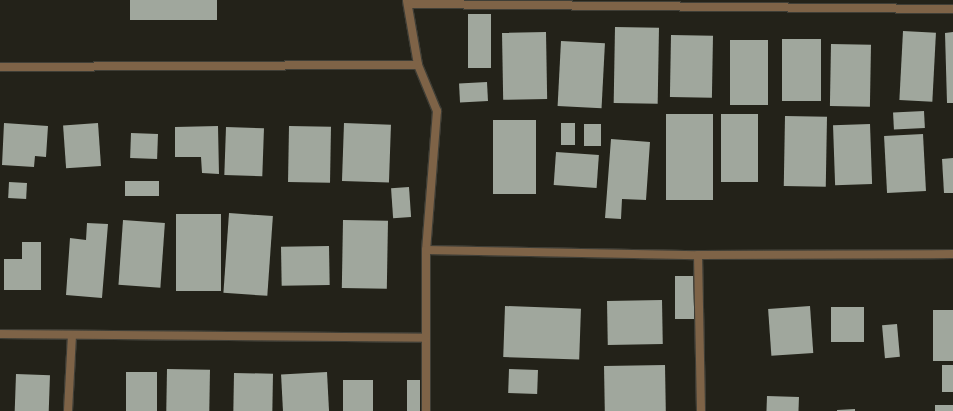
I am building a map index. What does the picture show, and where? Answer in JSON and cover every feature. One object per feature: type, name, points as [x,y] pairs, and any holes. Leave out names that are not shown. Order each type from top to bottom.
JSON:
[{"type":"street","points":[[919,0],[920,9]]},
{"type":"street","points":[[426,411],[426,250],[437,111],[418,65],[408,2],[953,9]]},
{"type":"street","points":[[0,67],[418,65]]},
{"type":"street","points":[[426,250],[698,255],[953,254]]},
{"type":"street","points":[[698,255],[701,411]]},
{"type":"street","points":[[0,334],[426,338]]},
{"type":"street","points":[[68,411],[72,335]]},
{"type":"building","points":[[130,0],[217,0],[217,20],[130,20]]},
{"type":"building","points":[[468,14],[491,14],[491,68],[468,68]]},
{"type":"building","points":[[615,27],[659,28],[658,104],[614,103]]},
{"type":"building","points":[[903,31],[936,33],[932,102],[899,100]]},
{"type":"building","points":[[546,32],[547,99],[503,100],[502,33]]},
{"type":"building","points":[[953,32],[953,103],[947,103],[945,33]]},
{"type":"building","points":[[671,35],[713,36],[712,98],[670,97]]},
{"type":"building","points":[[782,39],[821,39],[821,101],[782,101]]},
{"type":"building","points":[[730,40],[768,40],[768,105],[730,105]]},
{"type":"building","points":[[561,41],[605,43],[602,108],[558,106]]},
{"type":"building","points":[[831,44],[871,45],[870,107],[830,106]]},
{"type":"building","points":[[487,82],[488,101],[460,102],[459,83]]},
{"type":"building","points":[[924,111],[925,128],[894,130],[893,113]]},
{"type":"building","points":[[666,114],[713,114],[713,200],[666,200]]},
{"type":"building","points":[[721,114],[758,114],[758,182],[721,182]]},
{"type":"building","points":[[785,116],[827,117],[826,187],[784,186]]},
{"type":"building","points":[[493,120],[536,120],[536,194],[493,194]]},
{"type":"building","points":[[4,123],[48,126],[46,157],[35,156],[34,167],[2,165]]},
{"type":"building","points":[[98,123],[101,166],[66,168],[63,125]]},
{"type":"building","points":[[344,123],[391,125],[389,183],[342,181]]},
{"type":"building","points":[[561,123],[575,123],[575,145],[561,145]]},
{"type":"building","points":[[584,124],[601,124],[601,146],[584,146]]},
{"type":"building","points":[[870,124],[872,184],[835,185],[833,125]]},
{"type":"building","points":[[218,126],[219,174],[202,173],[201,157],[175,157],[175,127]]},
{"type":"building","points":[[289,126],[331,127],[330,183],[288,182]]},
{"type":"building","points":[[226,127],[264,128],[262,176],[224,175]]},
{"type":"building","points":[[131,133],[158,134],[157,159],[130,158]]},
{"type":"building","points":[[923,134],[926,191],[887,193],[884,136]]},
{"type":"building","points":[[611,139],[650,142],[646,200],[622,199],[621,219],[605,218]]},
{"type":"building","points":[[556,152],[599,155],[597,188],[554,185]]},
{"type":"building","points":[[953,158],[953,193],[944,193],[942,159]]},
{"type":"building","points":[[125,181],[159,181],[159,196],[125,196]]},
{"type":"building","points":[[9,182],[27,183],[26,199],[8,198]]},
{"type":"building","points":[[409,187],[411,217],[393,218],[391,188]]},
{"type":"building","points":[[229,213],[273,216],[267,296],[223,293]]},
{"type":"building","points":[[176,214],[221,214],[221,291],[176,291]]},
{"type":"building","points":[[123,220],[165,223],[160,288],[118,285]]},
{"type":"building","points":[[343,220],[388,221],[387,289],[342,288]]},
{"type":"building","points":[[87,223],[108,224],[102,298],[66,295],[70,238],[86,240]]},
{"type":"building","points":[[22,242],[41,242],[41,290],[4,290],[4,259],[22,259]]},
{"type":"building","points":[[329,246],[330,285],[282,286],[281,247]]},
{"type":"building","points":[[675,276],[695,276],[695,319],[675,319]]},
{"type":"building","points":[[662,300],[663,344],[608,345],[607,301]]},
{"type":"building","points":[[505,306],[581,309],[579,360],[503,357]]},
{"type":"building","points":[[810,306],[813,353],[771,356],[768,309]]},
{"type":"building","points":[[831,307],[864,307],[864,342],[831,342]]},
{"type":"building","points":[[933,310],[953,310],[953,361],[933,361]]},
{"type":"building","points":[[897,324],[900,357],[885,358],[882,325]]},
{"type":"building","points":[[665,365],[666,411],[605,411],[604,366]]},
{"type":"building","points":[[942,365],[953,365],[953,392],[942,392]]},
{"type":"building","points":[[167,369],[210,370],[209,411],[166,411]]},
{"type":"building","points":[[509,369],[538,370],[537,394],[508,393]]},
{"type":"building","points":[[126,372],[157,372],[157,411],[126,411]]},
{"type":"building","points":[[327,372],[329,411],[283,411],[281,374]]},
{"type":"building","points":[[234,373],[273,374],[272,411],[233,411]]},
{"type":"building","points":[[16,374],[50,375],[49,411],[15,411]]},
{"type":"building","points":[[343,380],[373,380],[373,411],[343,411]]},
{"type":"building","points":[[407,380],[420,380],[420,411],[407,411]]},
{"type":"building","points":[[767,396],[799,397],[798,411],[766,411]]},
{"type":"building","points":[[935,405],[953,405],[953,411],[935,411]]},
{"type":"building","points":[[855,409],[855,411],[837,411],[837,410]]}]
